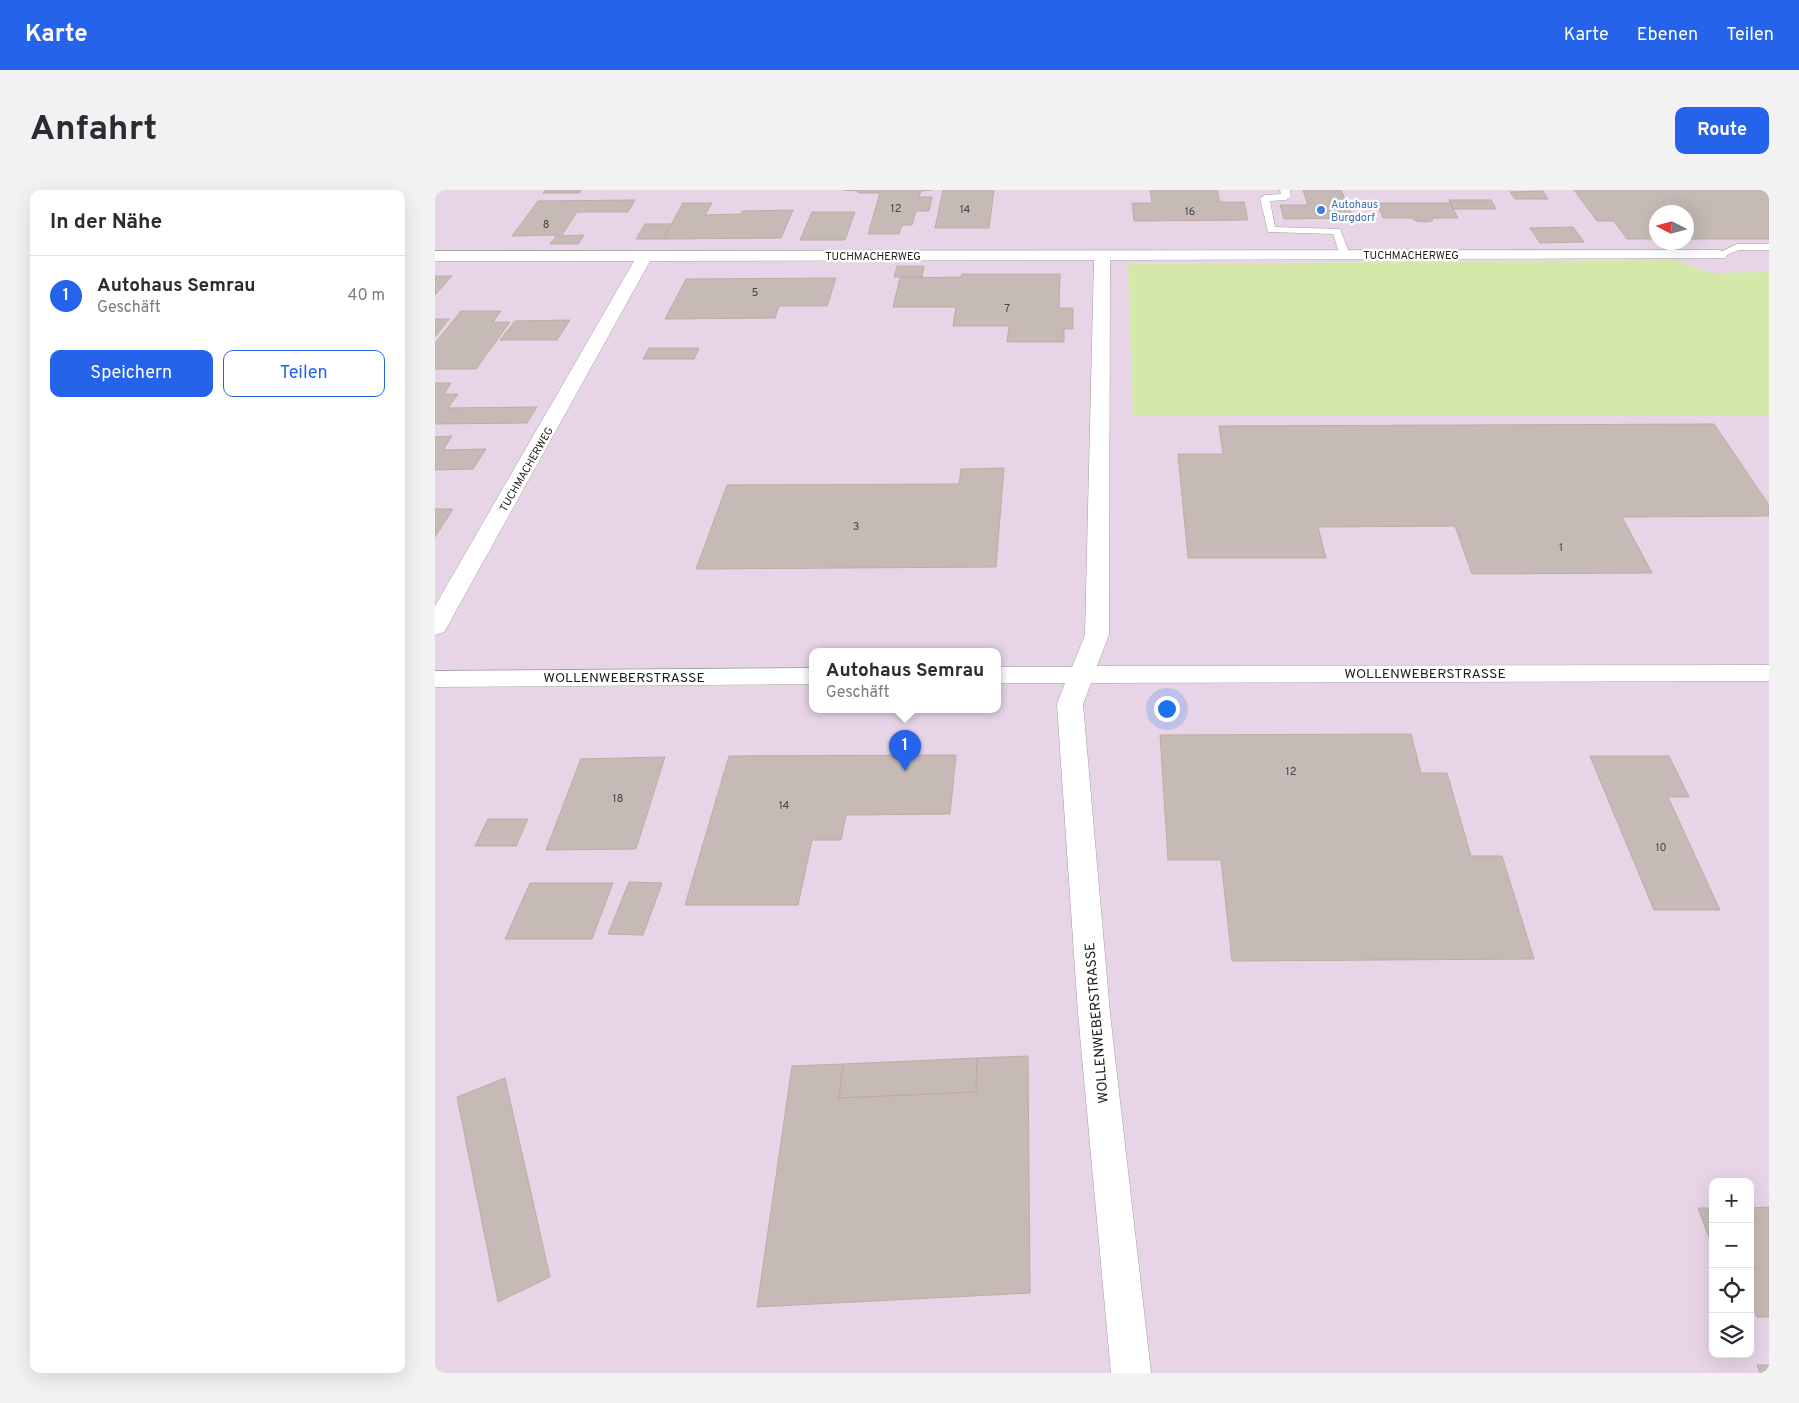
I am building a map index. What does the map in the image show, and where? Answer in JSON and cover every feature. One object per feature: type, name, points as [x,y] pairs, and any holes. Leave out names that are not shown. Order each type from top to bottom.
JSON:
[{"type":"street","name":"TUCHMACHERWEG","points":[[435,256],[1719,254]]},
{"type":"street","points":[[1081,675],[1097,635],[1102,256]]},
{"type":"street","name":"TUCHMACHERWEG","points":[[435,627],[644,257]]},
{"type":"street","name":"WOLLENWEBERSTRASSE","points":[[1001,675],[1769,673]]},
{"type":"street","name":"WOLLENWEBERSTRASSE","points":[[1081,675],[1070,704],[1094,1012],[1131,1373]]},
{"type":"street","name":"WOLLENWEBERSTRASSE","points":[[435,679],[809,676]]},
{"type":"lane","points":[[1285,190],[1286,197],[1265,198],[1271,230],[1337,231],[1345,255]]},
{"type":"lane","points":[[1719,254],[1737,247],[1769,246]]},
{"type":"shaded area","points":[[435,190],[1769,190],[1769,272],[1711,273],[1673,260],[1128,264],[1133,416],[1769,416],[1769,1373],[435,1373]]},
{"type":"green space","points":[[1673,260],[1711,273],[1769,272],[1769,416],[1133,416],[1128,264]]},
{"type":"building","points":[[546,190],[581,190],[579,193],[543,193]]},
{"type":"building","points":[[843,190],[932,190],[921,191],[919,197],[932,197],[929,211],[916,211],[912,225],[902,225],[899,234],[868,234],[880,193],[858,193],[859,191]]},
{"type":"building","points":[[943,190],[994,190],[989,228],[935,228]]},
{"type":"building","points":[[1150,190],[1217,190],[1220,202],[1244,202],[1248,220],[1134,221],[1132,203],[1152,203]]},
{"type":"building","points":[[1303,190],[1341,190],[1353,218],[1284,219],[1280,205],[1308,205]]},
{"type":"building","points":[[1574,190],[1769,190],[1769,239],[1694,239],[1694,205],[1649,205],[1649,239],[1627,239],[1614,221],[1597,221]]},
{"type":"building","points":[[1543,191],[1548,199],[1515,199],[1510,192]]},
{"type":"building","points":[[635,200],[628,212],[577,212],[562,235],[512,236],[538,201]]},
{"type":"building","points":[[1449,200],[1491,200],[1496,209],[1453,209]]},
{"type":"building","points":[[683,203],[712,203],[705,215],[741,214],[743,211],[793,210],[781,238],[663,239]]},
{"type":"building","points":[[1377,203],[1450,203],[1458,218],[1433,218],[1432,221],[1425,222],[1416,221],[1411,218],[1383,218]]},
{"type":"building","points":[[812,212],[855,212],[845,240],[800,240]]},
{"type":"building","points":[[645,224],[671,224],[663,239],[636,239]]},
{"type":"building","points":[[1573,227],[1584,242],[1540,243],[1530,228]]},
{"type":"building","points":[[584,235],[578,244],[550,244],[556,236]]},
{"type":"building","points":[[897,266],[924,266],[922,277],[894,277]]},
{"type":"building","points":[[962,274],[1060,274],[1059,308],[1073,308],[1073,329],[1064,329],[1064,342],[1007,342],[1009,326],[953,326],[956,307],[893,307],[900,278],[961,277]]},
{"type":"building","points":[[435,276],[452,276],[435,295]]},
{"type":"building","points":[[836,278],[827,306],[779,306],[775,318],[665,319],[686,279]]},
{"type":"building","points":[[461,311],[501,311],[493,322],[510,322],[476,369],[435,369],[435,343]]},
{"type":"building","points":[[435,319],[449,319],[435,337]]},
{"type":"building","points":[[570,320],[557,340],[500,340],[515,321]]},
{"type":"building","points":[[649,348],[699,348],[694,359],[643,359]]},
{"type":"building","points":[[435,383],[451,383],[444,394],[458,394],[448,408],[537,407],[527,423],[435,424]]},
{"type":"building","points":[[1714,424],[1769,505],[1769,516],[1622,517],[1652,573],[1472,574],[1455,526],[1318,527],[1326,558],[1188,558],[1178,454],[1223,454],[1219,426]]},
{"type":"building","points":[[452,436],[443,450],[486,449],[473,469],[435,470],[435,437]]},
{"type":"building","points":[[1004,468],[996,567],[696,569],[727,485],[959,484],[961,469]]},
{"type":"building","points":[[435,509],[453,509],[435,537]]},
{"type":"building","points":[[1411,734],[1421,773],[1447,773],[1471,856],[1502,856],[1534,959],[1232,961],[1221,860],[1168,860],[1160,735]]},
{"type":"building","points":[[956,755],[950,814],[846,815],[841,840],[812,840],[798,905],[685,905],[729,756]]},
{"type":"building","points":[[1590,756],[1669,756],[1689,797],[1668,797],[1720,910],[1654,910]]},
{"type":"building","points":[[665,757],[636,849],[546,850],[581,759]]},
{"type":"building","points":[[488,819],[528,819],[516,846],[475,846]]},
{"type":"building","points":[[629,882],[662,883],[643,935],[608,934]]},
{"type":"building","points":[[530,883],[613,883],[592,939],[505,939]]},
{"type":"building","points":[[1028,1056],[1030,1293],[757,1307],[792,1066],[843,1064],[839,1098],[976,1092],[977,1058]]},
{"type":"building","points":[[977,1058],[976,1092],[839,1098],[843,1064]]},
{"type":"building","points":[[505,1078],[550,1277],[498,1302],[457,1097]]},
{"type":"building","points":[[1769,1207],[1769,1317],[1757,1317],[1754,1309],[1754,1208]]},
{"type":"building","points":[[1698,1208],[1709,1208],[1709,1237]]},
{"type":"building","points":[[1757,1365],[1769,1365],[1769,1373],[1760,1373]]},
{"type":"place","name":"Autohaus Burgdorf","points":[[1321,210]]},
{"type":"place","name":"Autohaus Semrau","points":[[905,771]]}]
